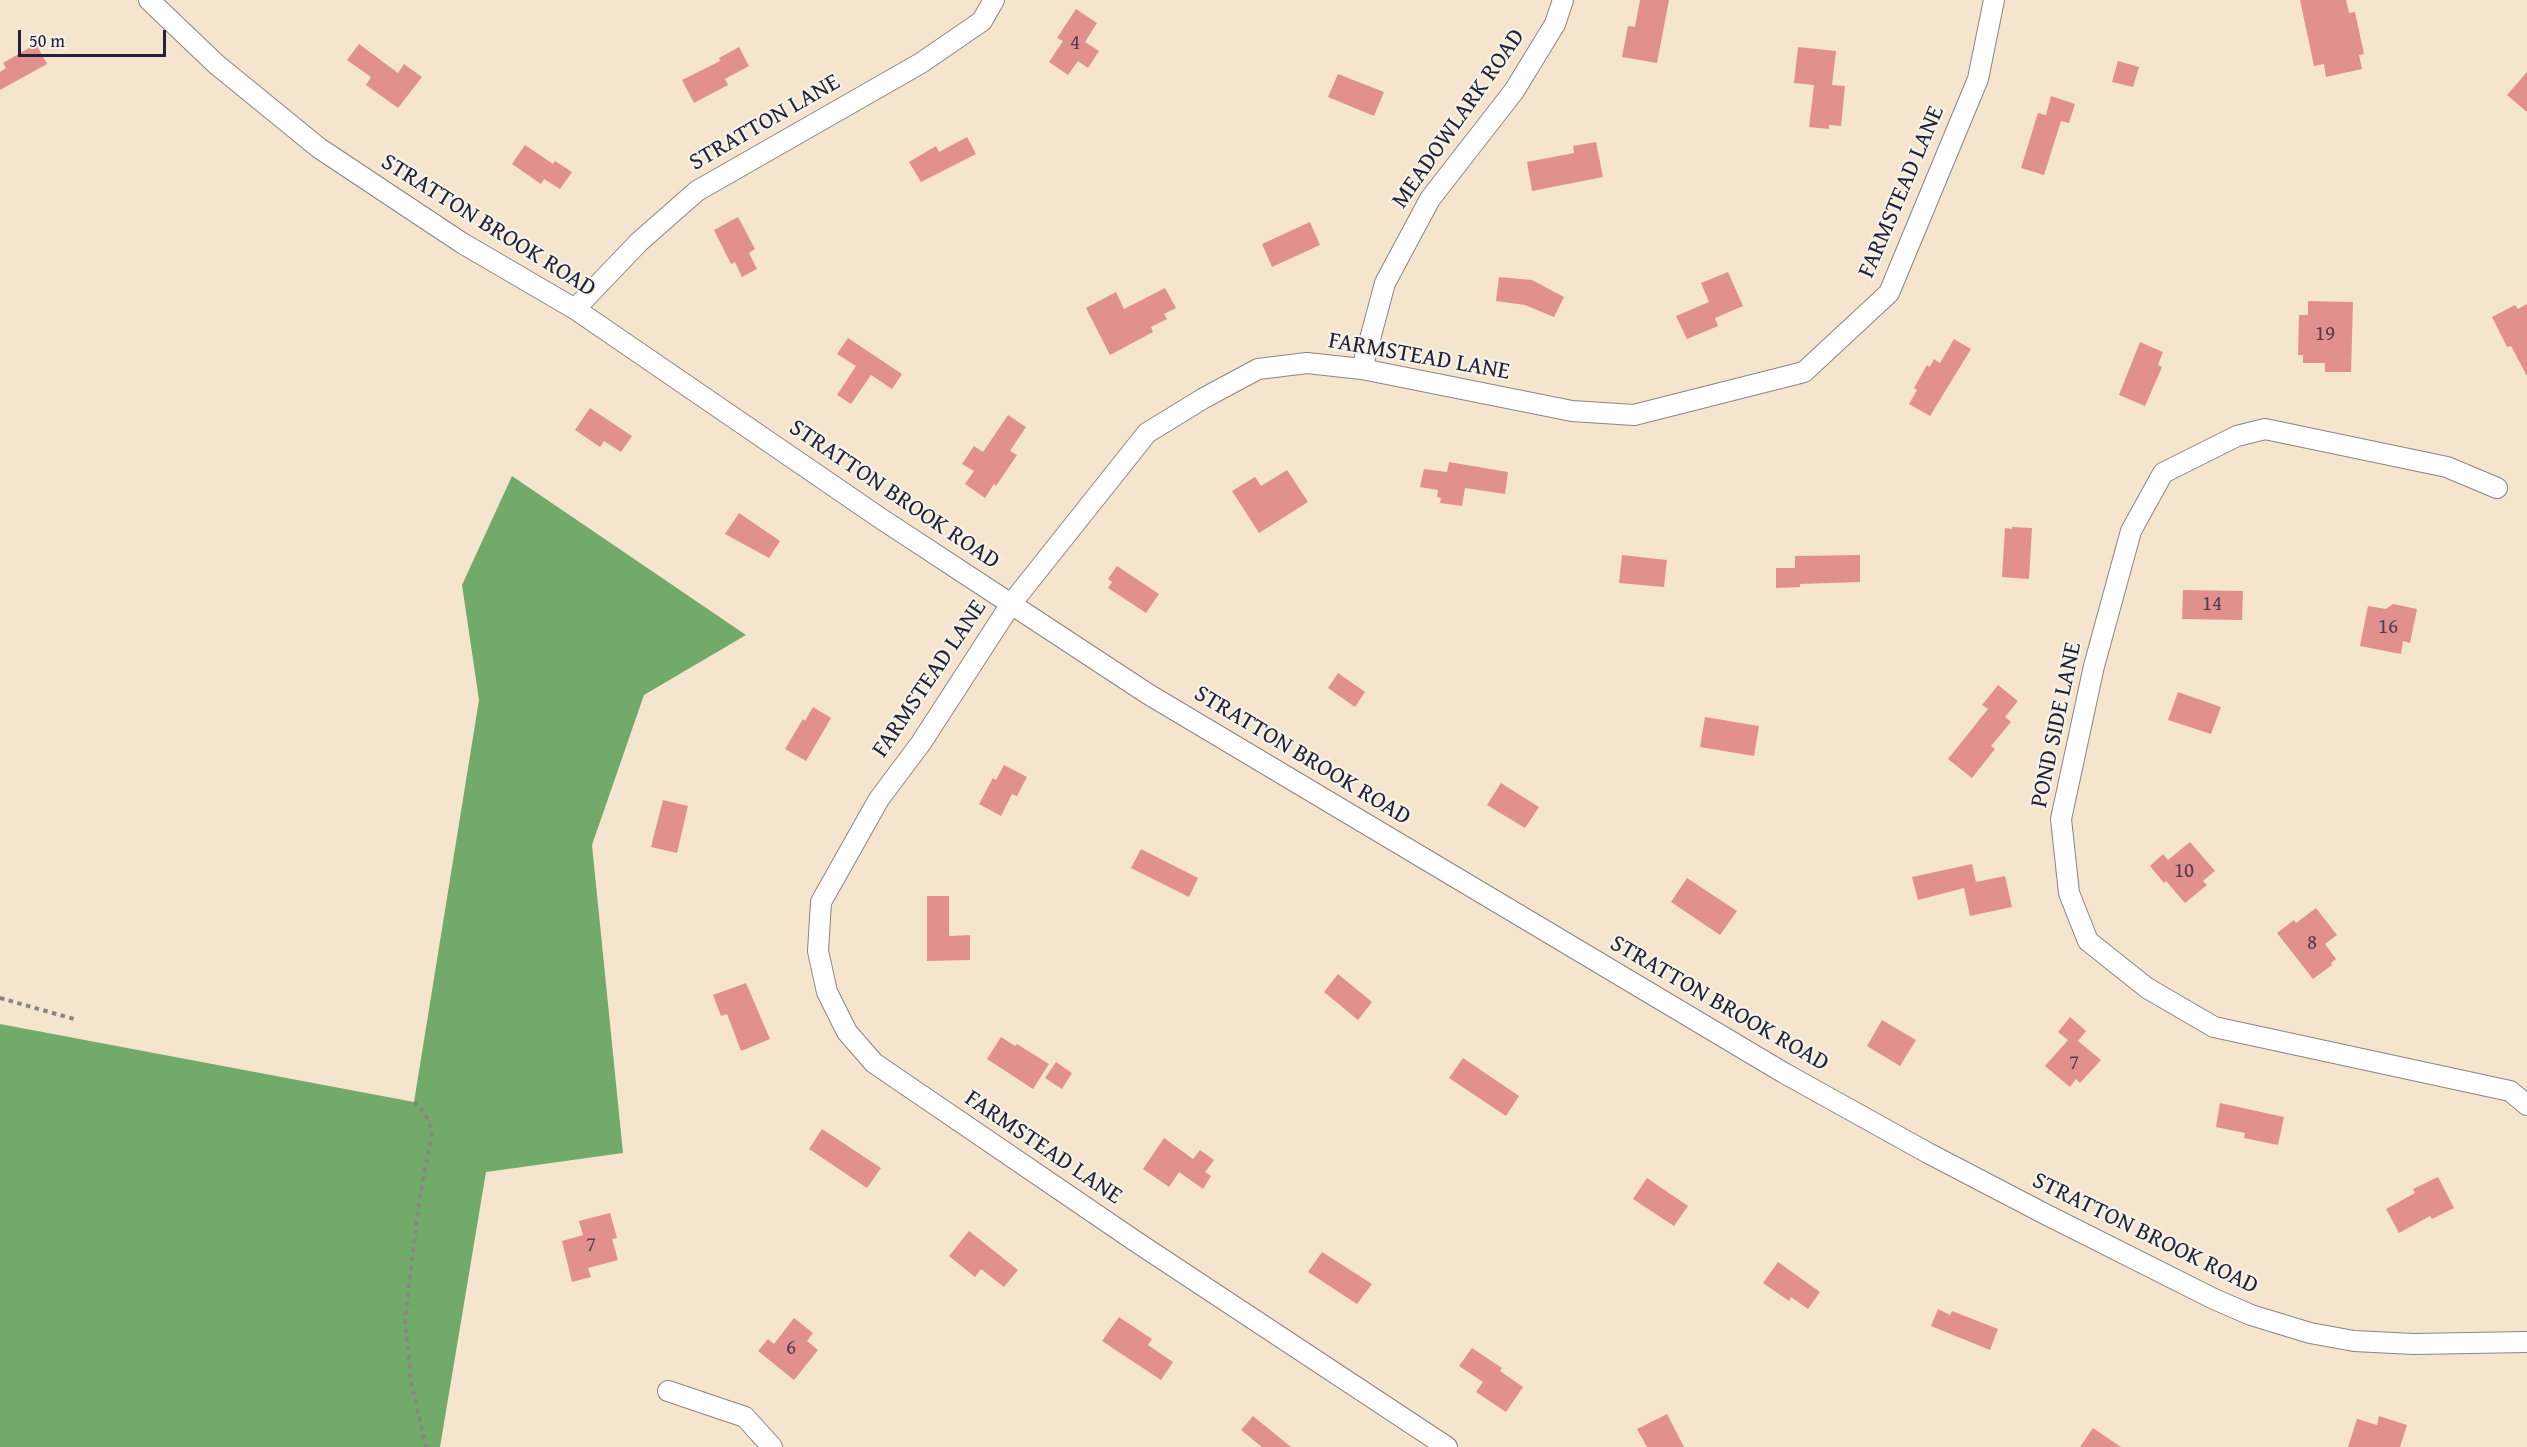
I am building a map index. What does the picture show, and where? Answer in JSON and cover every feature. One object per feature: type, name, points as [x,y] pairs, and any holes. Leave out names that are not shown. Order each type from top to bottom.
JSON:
[{"type":"street","name":"STRATTON BROOK ROAD","points":[[149,0],[216,64],[319,148],[462,243],[575,309],[880,518],[1148,694],[1784,1073],[1928,1153],[2194,1289],[2251,1315],[2310,1333],[2354,1341],[2414,1344],[2527,1342]]},
{"type":"street","name":"STRATTON LANE","points":[[575,309],[639,242],[697,190],[921,63],[982,21],[994,0]]},
{"type":"street","name":"MEADOWLARK ROAD","points":[[1362,369],[1385,283],[1430,199],[1514,91],[1555,24],[1563,0]]},
{"type":"street","name":"FARMSTEAD LANE","points":[[1439,1445],[874,1063],[847,1032],[826,992],[818,951],[820,902],[879,799],[921,743],[1011,604],[1147,433],[1204,398],[1258,369],[1307,363],[1362,369],[1572,411],[1634,415],[1804,372],[1889,293],[1978,79],[1994,0]]},
{"type":"street","name":"POND SIDE LANE","points":[[2497,488],[2447,467],[2265,429],[2237,436],[2163,473],[2131,531],[2094,666],[2061,819],[2069,893],[2088,941],[2147,988],[2214,1027],[2510,1091],[2527,1105]]},
{"type":"street","points":[[668,1391],[745,1417],[772,1447]]},
{"type":"path","points":[[0,998],[74,1019]]},
{"type":"path","points":[[414,1102],[424,1112],[432,1131],[419,1202],[405,1320],[411,1382],[426,1447]]},
{"type":"green space","points":[[512,476],[746,635],[644,695],[592,845],[623,1153],[486,1172],[440,1447],[0,1447],[0,1024],[414,1102],[479,700],[462,585]]},
{"type":"building","points":[[1640,0],[1669,0],[1657,63],[1622,57],[1628,26],[1635,27]]},
{"type":"building","points":[[2300,0],[2346,0],[2349,13],[2355,12],[2364,54],[2359,55],[2362,69],[2326,77],[2324,64],[2314,66]]},
{"type":"building","points":[[1076,9],[1097,23],[1085,42],[1099,51],[1088,68],[1078,61],[1068,75],[1049,62],[1063,41],[1057,38]]},
{"type":"building","points":[[36,44],[47,64],[0,90],[0,72],[6,68],[3,63]]},
{"type":"building","points":[[359,44],[398,73],[404,64],[422,77],[398,108],[366,85],[371,77],[347,60]]},
{"type":"building","points":[[739,47],[749,66],[725,79],[728,85],[694,103],[682,80],[720,61],[719,58]]},
{"type":"building","points":[[1798,47],[1836,51],[1832,85],[1845,86],[1841,126],[1829,125],[1829,129],[1809,127],[1814,85],[1794,83]]},
{"type":"building","points":[[2118,61],[2139,67],[2133,87],[2112,82]]},
{"type":"building","points":[[2527,72],[2527,112],[2507,95]]},
{"type":"building","points":[[1338,74],[1384,92],[1374,116],[1328,97]]},
{"type":"building","points":[[2051,96],[2075,104],[2069,123],[2061,121],[2044,175],[2021,168],[2038,113],[2046,115]]},
{"type":"building","points":[[967,137],[976,154],[921,182],[909,162],[936,146],[939,152]]},
{"type":"building","points":[[1596,142],[1603,177],[1532,191],[1527,162],[1574,153],[1573,146]]},
{"type":"building","points":[[525,145],[553,164],[555,161],[572,172],[560,189],[544,179],[541,184],[512,164]]},
{"type":"building","points":[[738,217],[755,249],[749,253],[757,269],[742,277],[735,262],[731,264],[714,230]]},
{"type":"building","points":[[1310,222],[1320,245],[1272,267],[1262,244]]},
{"type":"building","points":[[1728,272],[1743,306],[1715,318],[1718,326],[1687,339],[1676,316],[1709,302],[1701,283]]},
{"type":"building","points":[[1499,277],[1532,280],[1564,297],[1554,317],[1525,305],[1496,301]]},
{"type":"building","points":[[1165,288],[1176,308],[1164,314],[1167,319],[1151,327],[1153,332],[1110,355],[1086,308],[1116,292],[1124,309]]},
{"type":"building","points":[[2308,301],[2353,302],[2351,372],[2325,372],[2325,363],[2303,363],[2303,355],[2298,355],[2299,315],[2308,315]]},
{"type":"building","points":[[2527,304],[2527,376],[2511,346],[2507,347],[2492,317],[2515,305],[2518,309]]},
{"type":"building","points":[[848,338],[902,374],[892,389],[871,375],[851,404],[837,395],[856,366],[837,354]]},
{"type":"building","points":[[1954,339],[1971,349],[1930,416],[1909,404],[1917,390],[1914,388],[1927,365],[1930,367],[1934,359],[1940,363]]},
{"type":"building","points":[[2140,342],[2163,352],[2158,365],[2162,367],[2145,406],[2119,395]]},
{"type":"building","points":[[590,408],[632,436],[621,452],[604,441],[600,447],[575,430]]},
{"type":"building","points":[[1008,415],[1026,427],[1010,451],[1017,455],[985,498],[965,484],[974,471],[962,464],[974,446],[983,452]]},
{"type":"building","points":[[1449,462],[1508,472],[1505,494],[1465,488],[1462,506],[1440,503],[1441,498],[1437,497],[1438,490],[1420,487],[1424,469],[1447,472]]},
{"type":"building","points":[[1287,470],[1308,502],[1259,533],[1232,491],[1255,477],[1261,486]]},
{"type":"building","points":[[739,513],[780,541],[769,558],[725,534]]},
{"type":"building","points":[[2012,527],[2032,528],[2029,579],[2002,577],[2005,528],[2012,529]]},
{"type":"building","points":[[1622,555],[1667,560],[1664,587],[1619,583]]},
{"type":"building","points":[[1860,555],[1860,582],[1800,584],[1800,587],[1776,588],[1776,568],[1795,568],[1795,556]]},
{"type":"building","points":[[1117,566],[1159,594],[1146,613],[1108,588],[1112,582],[1108,579]]},
{"type":"building","points":[[2183,590],[2243,591],[2242,620],[2182,619]]},
{"type":"building","points":[[2393,604],[2417,609],[2410,643],[2403,641],[2401,654],[2360,646],[2368,606],[2386,609]]},
{"type":"building","points":[[1338,673],[1365,692],[1355,707],[1328,688]]},
{"type":"building","points":[[1998,685],[2018,701],[2005,717],[2011,722],[1991,746],[1995,749],[1972,778],[1948,759],[1988,709],[1982,705]]},
{"type":"building","points":[[2178,692],[2221,707],[2211,734],[2168,720]]},
{"type":"building","points":[[813,707],[831,718],[806,761],[785,749]]},
{"type":"building","points":[[1705,717],[1759,726],[1754,756],[1700,747]]},
{"type":"building","points":[[1004,765],[1027,777],[1017,796],[1012,794],[1001,816],[979,804],[993,778],[996,780]]},
{"type":"building","points":[[1501,783],[1539,807],[1525,828],[1487,805]]},
{"type":"building","points":[[663,800],[688,806],[677,853],[651,847]]},
{"type":"building","points":[[2190,842],[2215,871],[2203,881],[2207,885],[2185,903],[2150,866],[2163,854],[2168,860]]},
{"type":"building","points":[[1141,849],[1198,878],[1189,897],[1131,868]]},
{"type":"building","points":[[1972,864],[1976,882],[2005,876],[2012,907],[1970,916],[1964,888],[1918,900],[1912,877]]},
{"type":"building","points":[[1687,878],[1737,911],[1720,935],[1671,902]]},
{"type":"building","points":[[927,896],[949,896],[949,936],[970,935],[970,960],[927,961]]},
{"type":"building","points":[[2316,908],[2337,935],[2325,944],[2336,959],[2331,963],[2332,965],[2313,979],[2277,933],[2294,920],[2296,923]]},
{"type":"building","points":[[1338,974],[1372,1002],[1358,1020],[1324,992]]},
{"type":"building","points":[[746,983],[770,1039],[741,1051],[727,1014],[721,1016],[713,995]]},
{"type":"building","points":[[2070,1017],[2086,1031],[2078,1041],[2101,1060],[2080,1083],[2076,1079],[2070,1087],[2045,1066],[2068,1040],[2058,1032]]},
{"type":"building","points":[[1882,1020],[1916,1040],[1900,1066],[1867,1046]]},
{"type":"building","points":[[1001,1037],[1049,1064],[1033,1089],[987,1059]]},
{"type":"building","points":[[1463,1058],[1519,1096],[1506,1116],[1449,1078]]},
{"type":"building","points":[[1056,1062],[1072,1073],[1062,1089],[1045,1078]]},
{"type":"building","points":[[2220,1103],[2284,1117],[2278,1145],[2244,1138],[2245,1133],[2216,1127]]},
{"type":"building","points":[[822,1129],[881,1168],[867,1188],[809,1149]]},
{"type":"building","points":[[1164,1138],[1193,1159],[1200,1150],[1214,1160],[1205,1172],[1211,1176],[1203,1189],[1179,1172],[1169,1187],[1143,1169]]},
{"type":"building","points":[[2438,1177],[2454,1208],[2432,1219],[2430,1216],[2399,1233],[2386,1209],[2415,1193],[2413,1189]]},
{"type":"building","points":[[1647,1178],[1688,1206],[1674,1226],[1633,1199]]},
{"type":"building","points":[[610,1213],[617,1238],[612,1239],[618,1260],[588,1268],[591,1277],[572,1282],[562,1241],[583,1235],[579,1221]]},
{"type":"building","points":[[969,1231],[1018,1270],[1004,1287],[981,1269],[975,1277],[949,1256]]},
{"type":"building","points":[[1322,1252],[1372,1284],[1357,1304],[1308,1272]]},
{"type":"building","points":[[1778,1262],[1820,1292],[1808,1309],[1791,1297],[1789,1301],[1763,1283]]},
{"type":"building","points":[[1938,1309],[1950,1315],[1952,1311],[1998,1329],[1990,1350],[1931,1326]]},
{"type":"building","points":[[1119,1317],[1152,1339],[1148,1345],[1173,1362],[1161,1380],[1102,1341]]},
{"type":"building","points":[[794,1318],[813,1333],[807,1341],[818,1350],[794,1380],[758,1351],[768,1339],[774,1344]]},
{"type":"building","points":[[1472,1348],[1502,1368],[1500,1371],[1523,1387],[1506,1412],[1476,1392],[1483,1382],[1459,1366]]},
{"type":"building","points":[[1667,1414],[1684,1447],[1647,1447],[1637,1429]]},
{"type":"building","points":[[1253,1416],[1291,1447],[1262,1447],[1241,1430]]},
{"type":"building","points":[[2379,1416],[2407,1425],[2400,1447],[2348,1447],[2357,1419],[2377,1425]]},
{"type":"building","points":[[2093,1428],[2121,1447],[2080,1447]]}]
